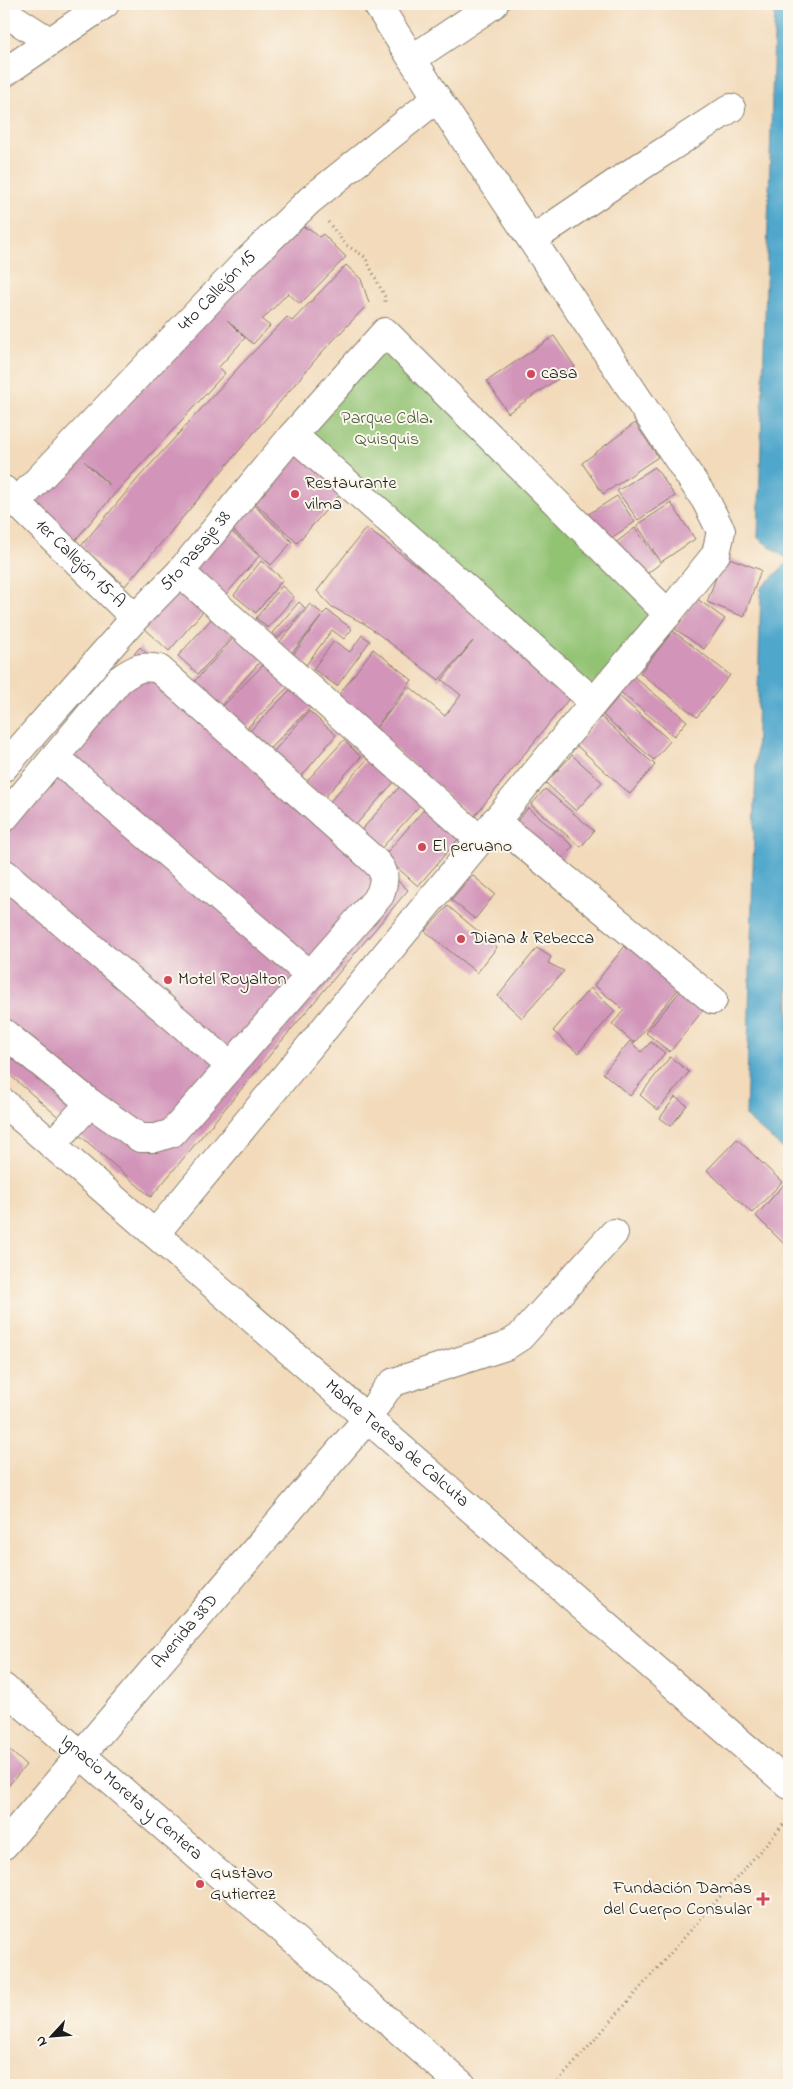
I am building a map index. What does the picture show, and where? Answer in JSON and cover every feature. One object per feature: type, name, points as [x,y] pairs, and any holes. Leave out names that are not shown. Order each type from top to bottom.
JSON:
[{"type":"street","points":[[4,73],[105,4]]},
{"type":"street","points":[[155,1234],[668,614],[716,554],[721,531],[706,501],[437,98],[377,4]]},
{"type":"street","points":[[412,59],[494,4]]},
{"type":"street","points":[[4,12],[49,41]]},
{"type":"street","name":"4to Callejón 15","points":[[10,496],[310,200],[437,98]]},
{"type":"street","points":[[533,240],[617,182],[731,108]]},
{"type":"street","points":[[385,332],[668,614]]},
{"type":"street","name":"5to Pasaje 38","points":[[4,767],[135,618],[180,572],[293,435],[385,332]]},
{"type":"street","points":[[293,435],[594,702]]},
{"type":"street","name":"1er Callejón 15-A","points":[[10,496],[135,618]]},
{"type":"street","points":[[180,572],[488,830],[713,1000]]},
{"type":"street","points":[[4,818],[119,680],[132,670],[144,666],[159,669],[382,868],[385,879],[380,895],[172,1133],[156,1138],[140,1138],[90,1104],[4,1033]]},
{"type":"street","points":[[55,757],[310,975]]},
{"type":"street","points":[[4,873],[231,1066]]},
{"type":"street","name":"Madre Teresa de Calcuta","points":[[4,1103],[789,1785]]},
{"type":"street","points":[[52,1145],[90,1104]]},
{"type":"street","name":"Avenida 38D","points":[[4,1845],[367,1418],[386,1390],[394,1382],[506,1346],[520,1337],[614,1233]]},
{"type":"street","name":"Ignacio Moreta y Centera","points":[[4,1688],[462,2085]]},
{"type":"path","points":[[310,200],[345,244],[365,257],[385,297],[385,332]]},
{"type":"path","points":[[555,2085],[789,1818]]},
{"type":"green space","name":"Parque Cdla. Quisquis","points":[[385,332],[668,614],[594,702],[293,435]]},
{"type":"water","points":[[775,4],[789,4],[789,560],[758,538]]},
{"type":"water","points":[[789,561],[789,1154],[746,1117],[761,588]]},
{"type":"building","points":[[298,226],[310,229],[319,237],[323,234],[346,257],[300,304],[288,293],[262,320],[270,326],[253,344],[227,320],[245,338],[219,367],[225,373],[117,491],[72,544],[28,505]],"holes":[[[84,461],[109,484],[109,485]]]},
{"type":"building","points":[[346,265],[361,279],[369,303],[322,352],[125,586],[81,546],[140,476],[238,368],[287,317],[292,321]]},
{"type":"building","name":"casa","points":[[554,336],[575,367],[508,413],[487,381]]},
{"type":"building","points":[[635,423],[658,457],[603,494],[582,463]]},
{"type":"building","name":"Restaurante vilma","points":[[291,445],[342,492],[297,543],[248,496]]},
{"type":"building","points":[[655,467],[675,496],[638,520],[617,491]]},
{"type":"building","points":[[617,496],[635,522],[607,541],[587,515]]},
{"type":"building","points":[[252,503],[292,542],[271,565],[230,527]]},
{"type":"building","points":[[671,503],[695,539],[661,562],[637,525]]},
{"type":"building","points":[[227,527],[259,556],[223,598],[191,570]]},
{"type":"building","points":[[366,528],[436,580],[572,695],[473,818],[374,730],[410,687],[445,716],[461,695],[442,680],[473,641],[439,680],[365,624],[332,607],[317,591]]},
{"type":"building","points":[[635,528],[661,563],[636,582],[610,547]]},
{"type":"building","points":[[724,556],[761,570],[744,617],[707,602]]},
{"type":"building","points":[[261,561],[283,579],[256,613],[234,595]]},
{"type":"building","points":[[178,585],[205,609],[169,651],[142,626]]},
{"type":"building","points":[[282,586],[294,597],[268,628],[256,618]]},
{"type":"building","points":[[696,598],[725,619],[704,649],[675,629]]},
{"type":"building","points":[[299,602],[305,608],[278,638],[272,633]]},
{"type":"building","points":[[310,604],[323,614],[327,610],[352,629],[344,639],[332,630],[306,665],[293,655],[321,617],[292,653],[279,643]]},
{"type":"building","points":[[214,616],[234,635],[198,674],[178,656]]},
{"type":"building","points":[[673,631],[730,675],[697,717],[640,673]]},
{"type":"building","points":[[239,632],[265,656],[219,708],[193,683]]},
{"type":"building","points":[[362,635],[370,641],[337,686],[313,669],[334,641],[350,652]]},
{"type":"building","name":"Motel Royalton","points":[[140,647],[408,890],[151,1197],[4,1070],[4,805]]},
{"type":"building","points":[[373,649],[412,680],[374,730],[335,700]]},
{"type":"building","points":[[269,659],[292,683],[243,732],[220,709]]},
{"type":"building","points":[[632,675],[687,721],[674,736],[619,691]]},
{"type":"building","points":[[297,683],[316,702],[267,751],[249,732]]},
{"type":"building","points":[[619,696],[670,741],[654,760],[603,715]]},
{"type":"building","points":[[309,711],[336,735],[296,783],[268,758]]},
{"type":"building","points":[[601,717],[655,765],[630,794],[576,745]]},
{"type":"building","points":[[344,740],[361,757],[323,799],[305,783]]},
{"type":"building","points":[[572,755],[602,782],[576,811],[546,783]]},
{"type":"building","points":[[369,757],[395,781],[352,829],[326,806]]},
{"type":"building","points":[[401,785],[421,804],[378,852],[358,834]]},
{"type":"building","points":[[545,789],[594,831],[581,847],[531,805]]},
{"type":"building","name":"El peruano","points":[[426,807],[460,837],[418,886],[384,856]]},
{"type":"building","points":[[528,808],[573,846],[559,863],[514,825]]},
{"type":"building","points":[[472,875],[495,894],[475,919],[451,900]]},
{"type":"building","name":"Diana & Rebecca","points":[[448,906],[497,947],[477,973],[425,931]]},
{"type":"building","points":[[628,942],[681,986],[634,1043],[612,1024],[624,1010],[594,985]]},
{"type":"building","points":[[537,948],[551,957],[548,963],[564,971],[522,1018],[498,996]]},
{"type":"building","points":[[684,986],[707,1005],[670,1052],[646,1033]]},
{"type":"building","points":[[590,988],[615,1011],[578,1053],[553,1031]]},
{"type":"building","points":[[630,1041],[641,1052],[651,1042],[665,1053],[630,1096],[603,1073]]},
{"type":"building","points":[[670,1057],[689,1072],[658,1110],[640,1095]]},
{"type":"building","points":[[675,1097],[687,1105],[671,1126],[660,1118]]},
{"type":"building","points":[[737,1139],[782,1182],[752,1213],[707,1170]]},
{"type":"building","points":[[785,1183],[789,1187],[789,1249],[756,1216]]},
{"type":"building","points":[[4,1745],[26,1765],[4,1791]]},
{"type":"place","name":"casa","points":[[531,374]]},
{"type":"place","name":"Restaurante vilma","points":[[295,494]]},
{"type":"place","name":"El peruano","points":[[422,847]]},
{"type":"place","name":"Diana & Rebecca","points":[[461,939]]},
{"type":"place","name":"Motel Royalton","points":[[168,980]]},
{"type":"place","name":"Gustavo Gutierrez","points":[[200,1884]]},
{"type":"place","name":"Fundación Damas del Cuerpo Consular","points":[[763,1899]]}]
